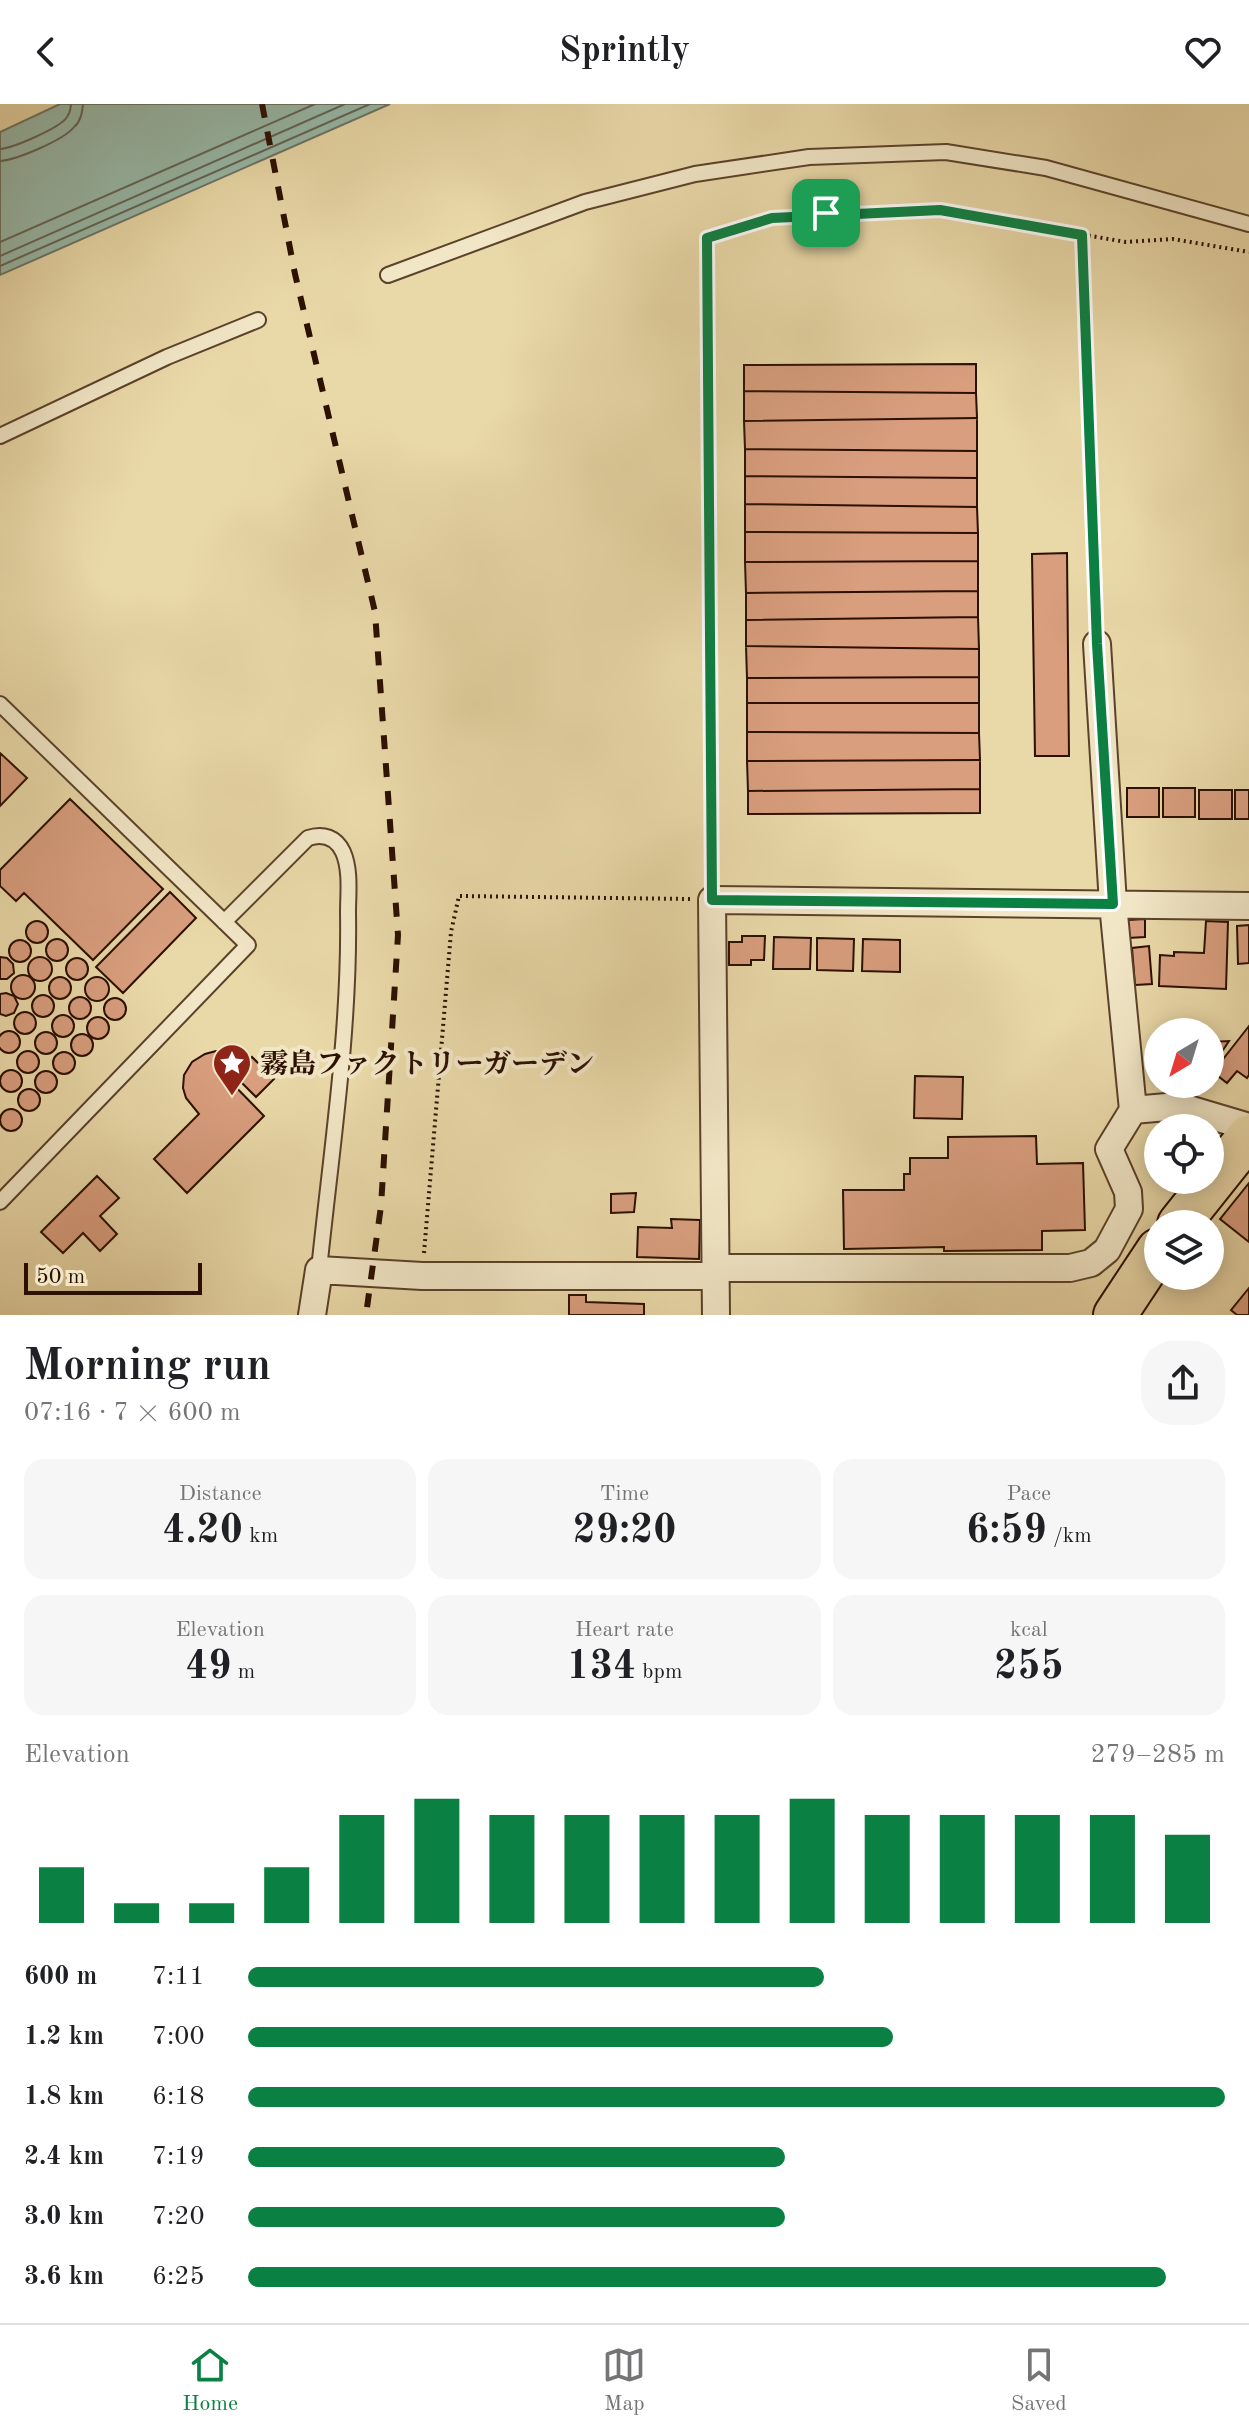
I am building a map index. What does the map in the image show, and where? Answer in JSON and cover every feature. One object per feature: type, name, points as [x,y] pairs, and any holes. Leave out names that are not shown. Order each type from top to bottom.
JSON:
[{"type":"main road","points":[[1190,1210],[1249,1136]]},
{"type":"main road","points":[[1115,1315],[1144,1271]]},
{"type":"street","points":[[312,1315],[319,1270],[422,1276],[1070,1268],[1091,1263],[1107,1250],[1129,1209],[1128,1192],[1109,1149],[1133,1110],[1113,904],[1097,644]]},
{"type":"street","points":[[716,1315],[712,900],[1249,906]]},
{"type":"street","points":[[1133,1110],[1178,1106],[1249,1127]]},
{"type":"lane","points":[[388,275],[585,202],[695,174],[809,157],[946,152],[1046,168],[1249,224]]},
{"type":"lane","points":[[0,436],[167,357],[258,320]]},
{"type":"lane","points":[[0,704],[248,945],[0,1202]]},
{"type":"lane","points":[[224,922],[308,838],[318,835],[332,838],[343,851],[347,871],[349,968],[319,1270]]},
{"type":"path","points":[[422,1276],[451,932],[459,896],[712,900],[707,238],[772,218],[940,210],[1126,242],[1173,239],[1249,252]]},
{"type":"path","points":[[1082,235],[1097,644]]},
{"type":"water","points":[[60,104],[390,104],[0,275],[0,132]]},
{"type":"building","points":[[976,364],[976,393],[744,391],[744,365]]},
{"type":"building","points":[[744,391],[976,393],[977,418],[744,421]]},
{"type":"building","points":[[977,418],[977,451],[745,449],[744,421]]},
{"type":"building","points":[[745,449],[977,451],[977,478],[745,476]]},
{"type":"building","points":[[745,476],[977,478],[977,507],[745,504]]},
{"type":"building","points":[[745,504],[977,507],[978,533],[745,532]]},
{"type":"building","points":[[745,532],[978,533],[978,561],[745,562]]},
{"type":"building","points":[[1067,553],[1069,756],[1035,756],[1032,554]]},
{"type":"building","points":[[978,561],[978,591],[746,593],[745,562]]},
{"type":"building","points":[[978,591],[978,617],[746,620],[746,593]]},
{"type":"building","points":[[978,617],[979,649],[746,646],[746,620]]},
{"type":"building","points":[[746,646],[979,649],[979,677],[747,678]]},
{"type":"building","points":[[979,677],[979,703],[747,703],[747,678]]},
{"type":"building","points":[[747,703],[979,703],[979,733],[747,732]]},
{"type":"building","points":[[747,732],[979,733],[980,760],[747,761]]},
{"type":"building","points":[[0,753],[27,778],[0,806]]},
{"type":"building","points":[[980,760],[980,789],[748,791],[747,761]]},
{"type":"building","points":[[1127,788],[1159,788],[1159,817],[1127,817]]},
{"type":"building","points":[[1163,788],[1195,788],[1195,817],[1163,817]]},
{"type":"building","points":[[980,789],[980,813],[748,814],[748,791]]},
{"type":"building","points":[[1199,790],[1232,790],[1232,819],[1199,819]]},
{"type":"building","points":[[1235,790],[1249,790],[1249,819],[1235,819]]},
{"type":"building","points":[[70,799],[163,889],[93,960],[24,893],[16,901],[0,886],[0,870]]},
{"type":"building","points":[[170,892],[196,918],[123,993],[96,967]]},
{"type":"building","points":[[1145,919],[1145,937],[1128,938],[1127,920]]},
{"type":"building","points":[[33,921],[41,921],[48,932],[41,943],[33,943],[26,936],[26,928]]},
{"type":"building","points":[[1206,921],[1228,922],[1226,989],[1159,986],[1160,955],[1204,953]]},
{"type":"building","points":[[1249,925],[1249,963],[1238,964],[1237,926]]},
{"type":"building","points":[[742,936],[765,936],[764,960],[751,960],[751,965],[729,965],[729,942],[742,942]]},
{"type":"building","points":[[774,937],[811,938],[810,969],[773,969]]},
{"type":"building","points":[[817,938],[854,939],[853,971],[817,970]]},
{"type":"building","points":[[53,939],[61,939],[68,950],[61,961],[53,961],[46,954],[46,946]]},
{"type":"building","points":[[863,939],[900,940],[900,972],[862,971]]},
{"type":"building","points":[[16,940],[24,940],[31,951],[24,962],[16,962],[9,955],[9,947]]},
{"type":"building","points":[[1149,946],[1152,984],[1135,985],[1132,948]]},
{"type":"building","points":[[0,957],[7,958],[13,964],[14,973],[7,979],[0,979]]},
{"type":"building","points":[[40,957],[48,961],[52,969],[48,977],[40,981],[32,977],[28,969],[32,961]]},
{"type":"building","points":[[73,958],[81,958],[88,969],[81,980],[73,980],[66,973],[66,965]]},
{"type":"building","points":[[23,975],[31,979],[35,987],[31,995],[23,999],[15,995],[11,987],[15,979]]},
{"type":"building","points":[[56,977],[64,977],[71,988],[64,999],[56,999],[49,992],[49,984]]},
{"type":"building","points":[[97,977],[105,981],[109,989],[105,997],[97,1001],[89,997],[85,989],[89,981]]},
{"type":"building","points":[[0,994],[14,996],[18,1004],[14,1013],[6,1016],[0,1014]]},
{"type":"building","points":[[39,995],[47,995],[54,1006],[47,1017],[39,1017],[32,1010],[32,1002]]},
{"type":"building","points":[[76,997],[84,997],[91,1008],[84,1019],[76,1019],[69,1012],[69,1004]]},
{"type":"building","points":[[111,998],[119,998],[126,1009],[119,1020],[111,1020],[104,1013],[104,1005]]},
{"type":"building","points":[[21,1012],[29,1012],[36,1023],[29,1034],[21,1034],[14,1027],[14,1019]]},
{"type":"building","points":[[59,1015],[67,1015],[74,1026],[67,1037],[59,1037],[52,1030],[52,1022]]},
{"type":"building","points":[[94,1017],[102,1017],[109,1028],[102,1039],[94,1039],[87,1032],[87,1024]]},
{"type":"building","points":[[1249,1026],[1247,1078],[1237,1071],[1227,1083],[1224,1081],[1224,1058]]},
{"type":"building","points":[[9,1031],[19,1038],[17,1050],[9,1053],[1,1050],[1,1034]]},
{"type":"building","points":[[42,1032],[50,1032],[57,1043],[50,1054],[42,1054],[35,1047],[35,1039]]},
{"type":"building","points":[[78,1034],[86,1034],[93,1045],[86,1056],[78,1056],[71,1049],[71,1041]]},
{"type":"building","points":[[24,1051],[32,1051],[39,1062],[32,1073],[24,1073],[17,1066],[17,1058]]},
{"type":"building","points":[[216,1051],[231,1054],[240,1060],[224,1075],[264,1116],[187,1193],[154,1159],[199,1114],[186,1098],[184,1075],[192,1062]]},
{"type":"building","points":[[60,1052],[68,1052],[75,1063],[68,1074],[60,1074],[53,1067],[53,1059]]},
{"type":"building","points":[[252,1057],[274,1079],[256,1097],[234,1075]]},
{"type":"building","points":[[7,1070],[15,1070],[22,1081],[15,1092],[7,1092],[0,1085],[0,1077]]},
{"type":"building","points":[[42,1071],[50,1071],[57,1082],[50,1093],[42,1093],[35,1086],[35,1078]]},
{"type":"building","points":[[915,1076],[963,1077],[962,1119],[914,1118]]},
{"type":"building","points":[[25,1089],[33,1089],[40,1100],[33,1111],[25,1111],[18,1104],[18,1096]]},
{"type":"building","points":[[7,1109],[15,1109],[22,1120],[15,1131],[7,1131],[0,1124],[0,1116]]},
{"type":"building","points":[[1036,1136],[1037,1164],[1083,1163],[1085,1230],[1042,1231],[1042,1250],[944,1251],[944,1247],[844,1249],[843,1190],[904,1190],[904,1174],[910,1174],[910,1158],[948,1158],[948,1137]]},
{"type":"building","points":[[97,1176],[119,1198],[100,1216],[117,1234],[100,1251],[83,1233],[63,1253],[41,1232]]},
{"type":"building","points":[[1249,1183],[1249,1242],[1224,1222],[1224,1214]]},
{"type":"building","points":[[636,1193],[634,1212],[611,1213],[611,1194]]},
{"type":"building","points":[[671,1219],[700,1220],[699,1259],[637,1257],[638,1227],[672,1228]]},
{"type":"building","points":[[1249,1288],[1249,1315],[1237,1315],[1231,1310]]},
{"type":"building","points":[[569,1295],[586,1295],[586,1302],[644,1304],[644,1315],[569,1315]]},
{"type":"railway","points":[[262,104],[295,274],[375,612],[398,935],[381,1206],[366,1315]]},
{"type":"place","name":"霧島ファクトリーガーデン","points":[[232,1097]]},
{"type":"route","points":[[940,210],[1082,235],[1097,644],[1113,904],[712,900],[707,238],[772,218],[826,213],[940,210]]}]
